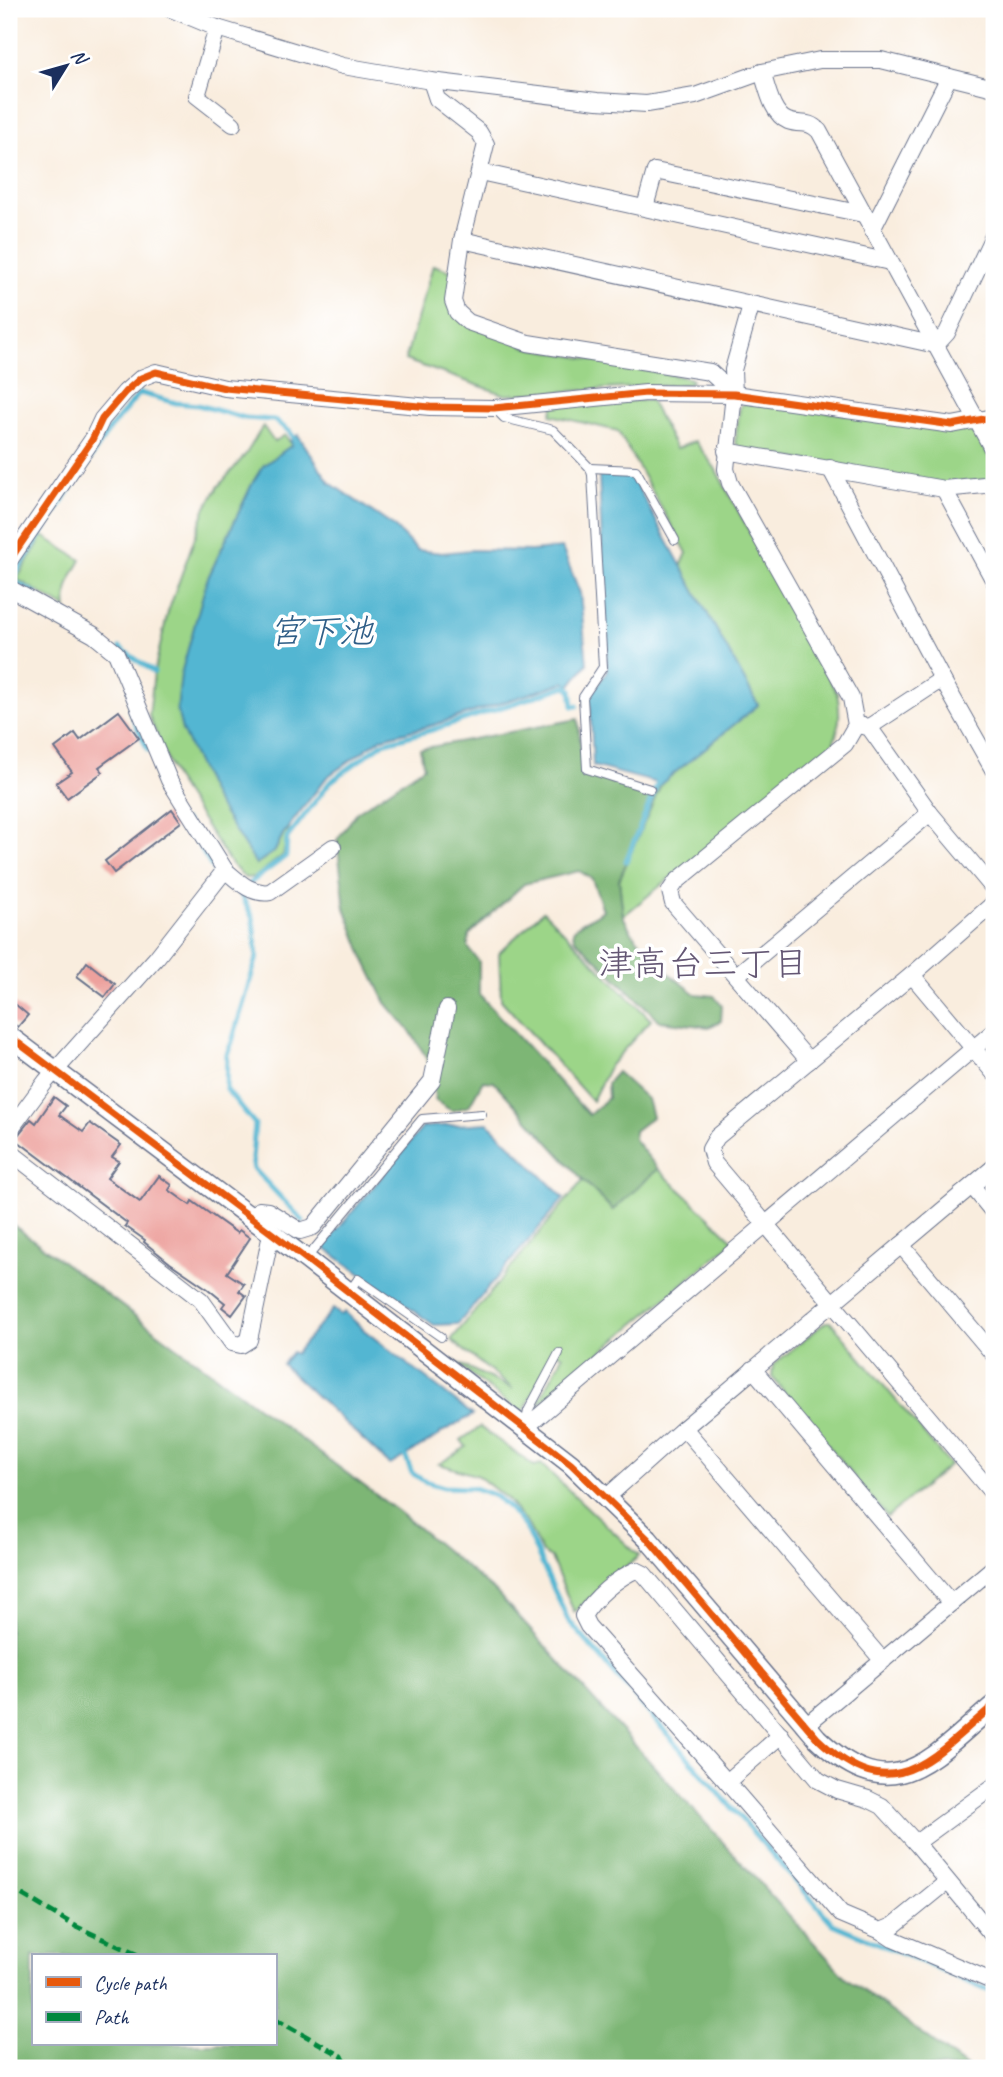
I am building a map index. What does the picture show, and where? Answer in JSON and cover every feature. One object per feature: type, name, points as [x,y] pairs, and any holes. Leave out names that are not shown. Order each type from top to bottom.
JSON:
[{"type":"street","points":[[171,9],[217,28],[343,66],[431,81],[647,104],[695,96],[762,72],[821,60],[881,60],[994,88]]},
{"type":"street","points":[[217,28],[197,96],[233,124]]},
{"type":"street","points":[[762,72],[777,114],[788,121],[811,123],[819,131],[994,452]]},
{"type":"street","points":[[872,230],[949,77]]},
{"type":"street","points":[[431,81],[437,99],[478,132],[486,144],[463,240],[453,301],[457,312],[468,321],[528,342],[710,372],[734,394]]},
{"type":"street","points":[[645,207],[655,171],[863,214]]},
{"type":"street","points":[[480,172],[890,262]]},
{"type":"street","points":[[936,345],[947,333],[994,234]]},
{"type":"street","points":[[463,240],[936,345]]},
{"type":"street","points":[[751,306],[733,370],[734,394],[726,451],[726,469],[730,482],[851,698],[862,726],[994,889]]},
{"type":"street","points":[[9,561],[92,440],[102,419],[141,378],[156,372],[225,388],[430,407],[494,408],[646,393],[734,394],[952,425],[994,417]]},
{"type":"street","points":[[726,451],[944,489],[994,484]]},
{"type":"street","points":[[830,468],[994,771]]},
{"type":"street","points":[[944,489],[994,582]]},
{"type":"street","points":[[10,589],[94,635],[116,653],[169,779],[221,874],[260,894],[270,892],[333,847]]},
{"type":"street","points":[[809,1061],[673,902],[670,891],[676,881],[845,744],[862,726],[942,679]]},
{"type":"street","points":[[737,975],[930,813]]},
{"type":"street","points":[[9,1130],[55,1071],[157,957],[221,874]]},
{"type":"street","points":[[994,903],[717,1137],[710,1149],[714,1163],[994,1495]]},
{"type":"street","points":[[912,975],[994,1073]]},
{"type":"street","points":[[251,1219],[259,1210],[268,1211],[300,1231],[313,1227],[432,1081],[447,1009]]},
{"type":"street","points":[[525,1428],[994,1031]]},
{"type":"street","points":[[9,1036],[306,1259],[570,1464],[607,1497],[688,1584],[806,1725],[837,1757],[858,1768],[881,1774],[905,1773],[927,1762],[994,1705]]},
{"type":"street","points":[[9,1151],[201,1300],[232,1342],[241,1345],[248,1340],[271,1234]]},
{"type":"street","points":[[607,1497],[684,1427],[994,1167]]},
{"type":"street","points":[[972,1186],[994,1213]]},
{"type":"street","points":[[901,1245],[994,1355]]},
{"type":"street","points":[[753,1369],[951,1603]]},
{"type":"street","points":[[684,1427],[883,1661]]},
{"type":"street","points":[[806,1725],[994,1567]]},
{"type":"street","points":[[994,1937],[882,1806],[837,1790],[818,1780],[645,1574],[636,1570],[628,1573],[589,1606],[583,1616],[588,1626],[841,1914],[881,1931],[892,1939],[994,1982]]},
{"type":"street","points":[[727,1782],[781,1735]]},
{"type":"street","points":[[916,1843],[993,1789]]},
{"type":"street","points":[[881,1931],[893,1926],[947,1882]]},
{"type":"lane","points":[[494,408],[504,418],[553,430],[590,468],[603,667],[583,697],[587,769],[650,789]]},
{"type":"lane","points":[[590,468],[636,470],[675,540]]},
{"type":"lane","points":[[306,1259],[422,1119],[482,1114]]},
{"type":"lane","points":[[348,1293],[358,1279],[441,1337]]},
{"type":"lane","points":[[525,1428],[528,1411],[559,1353]]},
{"type":"green space","points":[[433,265],[454,272],[448,306],[526,347],[692,380],[689,384],[506,395],[405,360]]},
{"type":"green space","points":[[650,400],[676,449],[695,441],[715,468],[837,693],[839,714],[838,728],[831,748],[623,916],[619,880],[661,784],[758,705],[681,566],[687,553],[618,431],[551,415],[554,405]]},
{"type":"green space","points":[[746,403],[966,427],[986,450],[994,480],[943,484],[740,449],[735,442],[740,406]]},
{"type":"green space","points":[[263,426],[274,442],[285,435],[292,445],[263,466],[207,580],[256,864],[275,851],[289,828],[283,855],[255,877],[245,878],[231,864],[174,777],[149,716],[154,672],[168,612],[205,509],[218,487],[246,454]]},
{"type":"green space","points":[[43,536],[81,560],[69,583],[67,609],[17,579]]},
{"type":"green space","points":[[578,719],[583,773],[649,794],[661,784],[619,880],[623,916],[631,931],[659,966],[696,994],[714,996],[722,1006],[721,1021],[709,1027],[660,1021],[574,938],[573,931],[576,927],[603,910],[592,879],[579,871],[524,884],[469,935],[468,947],[479,962],[479,994],[589,1115],[608,1098],[607,1083],[617,1072],[647,1099],[652,1117],[634,1131],[634,1139],[658,1169],[613,1210],[494,1082],[483,1081],[469,1106],[452,1111],[436,1101],[426,1057],[410,1031],[386,1003],[364,958],[345,908],[337,840],[357,812],[424,767],[420,749]]},
{"type":"green space","points":[[543,911],[651,1020],[610,1065],[592,1101],[501,1000],[499,953]]},
{"type":"green space","points":[[658,1169],[734,1241],[536,1406],[563,1356],[554,1351],[524,1411],[519,1411],[451,1360],[513,1389],[451,1340],[583,1180],[613,1210]]},
{"type":"green space","points":[[9,1222],[399,1512],[496,1592],[845,1977],[968,2068],[9,2068]]},
{"type":"green space","points":[[826,1322],[831,1322],[950,1465],[887,1517],[772,1377],[773,1365]]},
{"type":"green space","points":[[480,1427],[534,1466],[541,1464],[639,1556],[574,1612],[551,1558],[542,1553],[528,1525],[507,1499],[478,1476],[439,1464],[466,1447],[461,1440]]},
{"type":"water","name":"宮下池","points":[[298,435],[330,483],[393,526],[417,550],[442,553],[562,548],[580,593],[587,664],[570,686],[565,682],[433,725],[382,738],[327,777],[283,834],[275,851],[256,864],[213,797],[182,730],[177,710],[181,674],[207,580],[263,466],[292,445],[290,441]]},
{"type":"water","points":[[599,475],[631,475],[758,705],[661,784],[593,766],[590,695],[607,672]]},
{"type":"water","points":[[488,1123],[564,1198],[458,1324],[434,1325],[323,1247],[423,1127]]},
{"type":"water","points":[[333,1309],[341,1315],[345,1312],[364,1330],[473,1415],[390,1465],[282,1364],[292,1352],[295,1354]]},
{"type":"building","points":[[119,711],[139,738],[99,767],[103,772],[67,798],[56,783],[72,772],[55,748],[75,733],[80,740]]},
{"type":"building","points":[[172,809],[181,822],[114,873],[105,861]]},
{"type":"building","points":[[87,962],[115,984],[105,997],[77,976]]},
{"type":"building","points":[[9,999],[28,1015],[18,1027],[9,1021]]},
{"type":"building","points":[[54,1097],[66,1106],[59,1115],[83,1132],[90,1123],[121,1145],[112,1157],[119,1161],[107,1178],[140,1202],[159,1176],[172,1185],[169,1190],[190,1205],[192,1201],[237,1233],[239,1230],[250,1238],[227,1273],[244,1284],[239,1291],[246,1296],[232,1315],[222,1307],[225,1303],[144,1242],[145,1240],[125,1226],[127,1223],[15,1139],[31,1119],[36,1123]]},
{"type":"waterway","points":[[12,579],[111,427],[140,393],[245,418],[274,420],[289,431],[298,443]]},
{"type":"waterway","points":[[11,580],[35,593]]},
{"type":"waterway","points":[[120,648],[154,672]]},
{"type":"waterway","points":[[250,883],[286,856],[287,838],[330,782],[383,743],[432,730],[566,686],[571,689],[573,706],[577,706]]},
{"type":"waterway","points":[[131,705],[131,713],[148,750]]},
{"type":"waterway","points":[[626,861],[659,780]]},
{"type":"waterway","points":[[185,821],[214,871],[239,891],[253,918],[257,957],[227,1054],[226,1089],[255,1124],[252,1159],[254,1169],[303,1221]]},
{"type":"waterway","points":[[403,1450],[412,1473],[424,1481],[444,1487],[474,1488],[494,1495],[510,1509],[525,1527],[568,1620],[833,1924],[994,1993]]},
{"type":"marked path","points":[[9,1887],[77,1927],[136,1954]]},
{"type":"marked path","points":[[276,2020],[342,2056],[348,2068]]},
{"type":"cycle path","points":[[9,561],[92,440],[102,419],[141,378],[156,372],[225,388],[430,407],[494,408],[646,393],[734,394],[952,425],[994,417]]},
{"type":"cycle path","points":[[9,1036],[306,1259],[571,1464],[648,1539],[817,1738],[844,1760],[868,1772],[890,1774],[911,1769],[951,1743],[994,1705]]},
{"type":"district","name":"津高台三丁目","points":[[703,963]]}]
